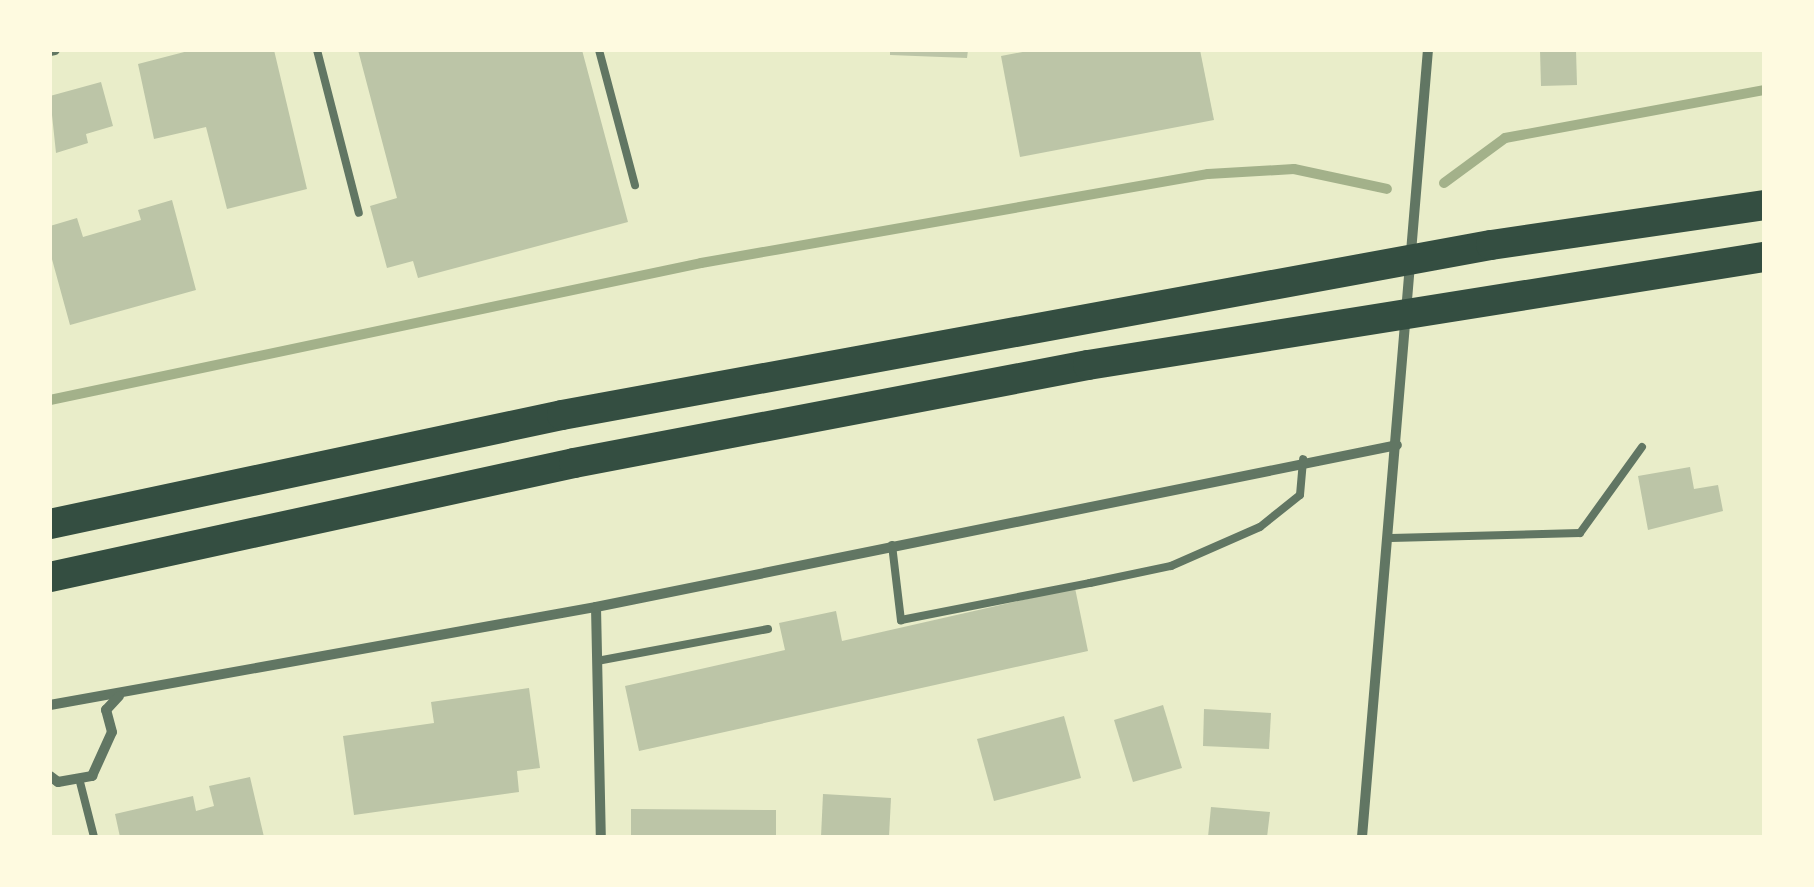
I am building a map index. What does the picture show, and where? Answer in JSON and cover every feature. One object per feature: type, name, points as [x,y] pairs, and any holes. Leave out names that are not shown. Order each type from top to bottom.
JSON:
[{"type":"highway","points":[[50,524],[562,415],[1491,245],[1764,205]]},
{"type":"highway","points":[[50,577],[593,459],[1088,365],[1321,331],[1485,299],[1764,257]]},
{"type":"street","points":[[1362,837],[1391,538],[1428,50]]},
{"type":"street","points":[[50,705],[596,607],[1303,459],[1397,444]]},
{"type":"street","points":[[596,607],[601,837]]},
{"type":"street","points":[[50,776],[80,782],[104,757],[112,732],[106,710],[129,691]]},
{"type":"lane","points":[[317,50],[359,213]]},
{"type":"lane","points":[[600,50],[635,185]]},
{"type":"lane","points":[[1391,538],[1580,533],[1642,447]]},
{"type":"lane","points":[[892,545],[901,620],[1090,583],[1171,566],[1260,526],[1300,496],[1303,459]]},
{"type":"lane","points":[[597,661],[768,630]]},
{"type":"lane","points":[[80,782],[94,837]]},
{"type":"building","points":[[192,50],[274,50],[307,189],[227,209],[206,127],[154,139],[138,64]]},
{"type":"building","points":[[358,50],[582,50],[628,222],[418,278],[413,261],[387,268],[370,206],[397,198]]},
{"type":"building","points":[[890,50],[968,50],[967,58],[890,55]]},
{"type":"building","points":[[1033,50],[1200,50],[1214,120],[1020,157],[1001,56]]},
{"type":"building","points":[[1540,50],[1576,50],[1577,85],[1541,86]]},
{"type":"building","points":[[101,82],[113,126],[86,134],[88,143],[56,153],[50,96]]},
{"type":"building","points":[[172,200],[196,290],[70,325],[50,252],[50,226],[77,218],[83,237],[141,220],[138,210]]},
{"type":"building","points":[[1690,467],[1694,489],[1718,485],[1723,511],[1648,530],[1638,476]]},
{"type":"building","points":[[1075,588],[1088,651],[639,751],[625,686],[785,650],[779,623],[836,611],[842,641]]},
{"type":"building","points":[[529,688],[540,768],[517,771],[519,792],[354,815],[343,736],[434,723],[431,702]]},
{"type":"building","points":[[1163,705],[1182,768],[1133,782],[1114,720]]},
{"type":"building","points":[[1204,709],[1271,713],[1269,749],[1203,746]]},
{"type":"building","points":[[1064,716],[1081,778],[994,801],[977,739]]},
{"type":"building","points":[[250,777],[264,837],[120,837],[115,814],[193,796],[196,811],[214,806],[209,786]]},
{"type":"building","points":[[823,794],[891,798],[889,837],[821,837]]},
{"type":"building","points":[[1211,807],[1270,812],[1267,837],[1208,837]]},
{"type":"building","points":[[631,809],[776,810],[776,837],[631,837]]},
{"type":"waterway","points":[[1444,183],[1505,138],[1764,90]]},
{"type":"waterway","points":[[50,400],[701,263],[1208,174],[1294,169],[1387,189]]}]
